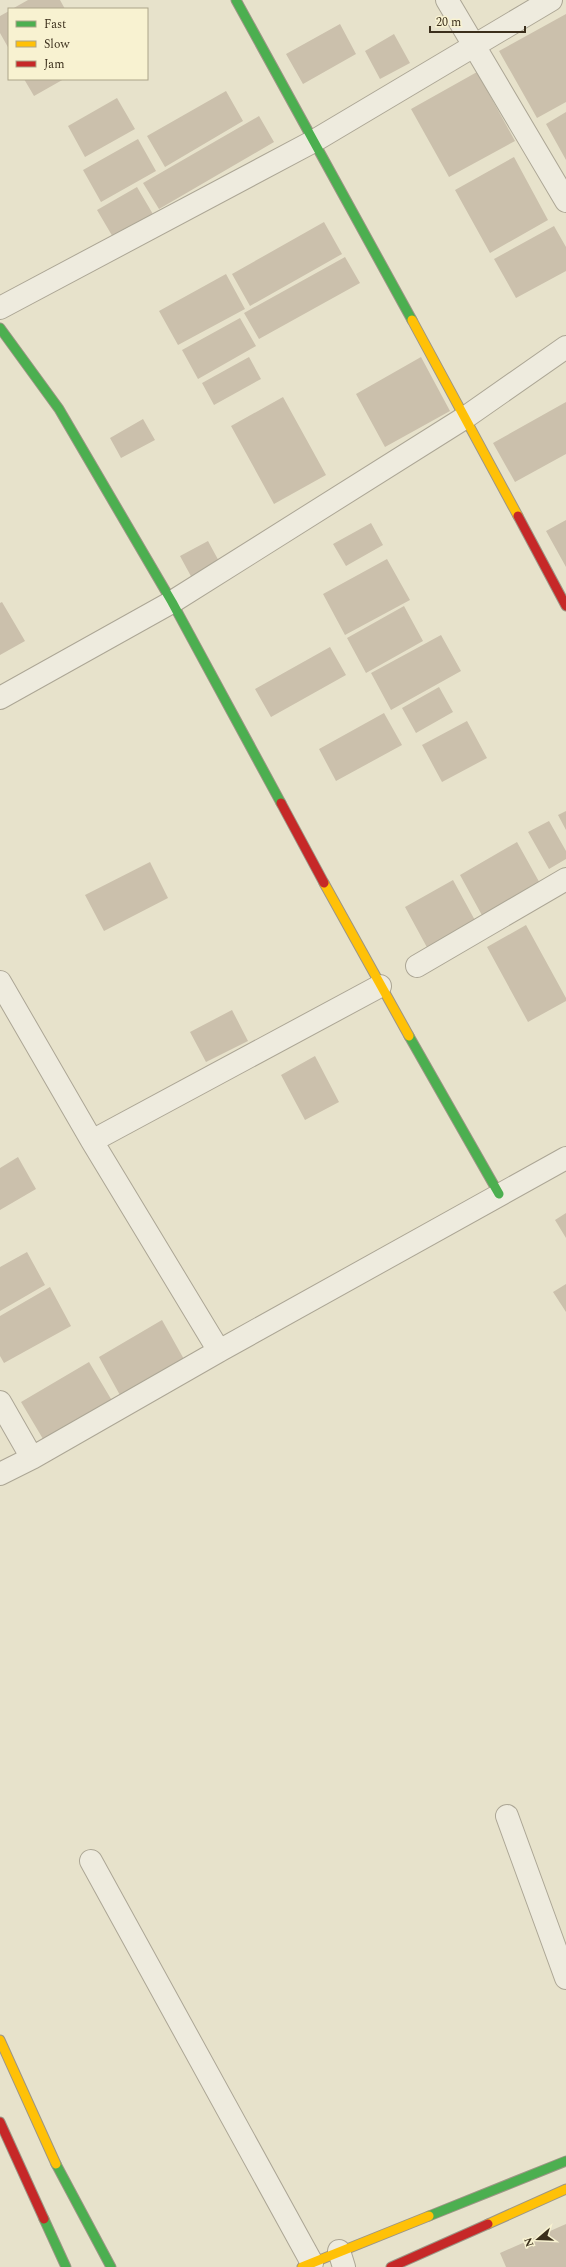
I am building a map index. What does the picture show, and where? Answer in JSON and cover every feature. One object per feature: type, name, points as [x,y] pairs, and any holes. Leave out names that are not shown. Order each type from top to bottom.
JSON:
[{"type":"street","points":[[236,0],[466,417],[566,606]]},
{"type":"street","points":[[447,0],[566,201]]},
{"type":"street","points":[[0,308],[314,141],[474,44],[551,0]]},
{"type":"street","points":[[0,328],[59,409],[172,602],[380,986],[499,1194]]},
{"type":"street","points":[[0,698],[172,602],[466,417],[566,347]]},
{"type":"street","points":[[416,966],[566,879]]},
{"type":"street","points":[[0,982],[92,1141],[219,1351]]},
{"type":"street","points":[[92,1141],[380,986]]},
{"type":"street","points":[[0,1474],[32,1458],[219,1351],[566,1158]]},
{"type":"street","points":[[0,1402],[32,1458]]},
{"type":"street","points":[[508,1816],[566,1978]]},
{"type":"street","points":[[91,1861],[307,2265],[342,2259],[566,2161]]},
{"type":"street","points":[[0,2040],[54,2160],[111,2267]]},
{"type":"street","points":[[0,2122],[66,2267]]},
{"type":"street","points":[[392,2267],[566,2190]]},
{"type":"building","points":[[28,0],[60,0],[64,8],[14,8]]},
{"type":"building","points":[[8,12],[8,47],[0,33],[0,16]]},
{"type":"building","points":[[566,14],[566,102],[537,118],[499,51]]},
{"type":"building","points":[[340,24],[356,54],[303,84],[286,54]]},
{"type":"building","points":[[394,34],[410,63],[380,79],[365,51]]},
{"type":"building","points":[[477,72],[515,141],[449,177],[411,109]]},
{"type":"building","points":[[25,80],[62,80],[34,96]]},
{"type":"building","points":[[226,91],[243,121],[165,167],[147,136]]},
{"type":"building","points":[[117,98],[135,129],[85,157],[68,126]]},
{"type":"building","points":[[566,112],[566,160],[546,124]]},
{"type":"building","points":[[259,116],[274,142],[159,209],[143,183]]},
{"type":"building","points":[[138,139],[156,171],[101,202],[83,170]]},
{"type":"building","points":[[514,157],[548,220],[490,253],[455,190]]},
{"type":"building","points":[[137,187],[157,221],[117,244],[97,210]]},
{"type":"building","points":[[324,222],[342,254],[250,306],[232,274]]},
{"type":"building","points":[[554,226],[566,247],[566,271],[516,298],[494,259]]},
{"type":"building","points":[[345,257],[360,283],[259,339],[244,313]]},
{"type":"building","points":[[226,274],[245,309],[178,345],[159,311]]},
{"type":"building","points":[[240,318],[256,346],[198,379],[182,350]]},
{"type":"building","points":[[249,357],[261,379],[214,405],[202,383]]},
{"type":"building","points":[[421,357],[450,411],[385,447],[356,394]]},
{"type":"building","points":[[283,397],[326,475],[274,504],[231,426]]},
{"type":"building","points":[[566,402],[566,454],[515,482],[493,443]]},
{"type":"building","points":[[143,419],[155,440],[121,458],[110,438]]},
{"type":"building","points":[[566,520],[566,567],[546,531]]},
{"type":"building","points":[[371,523],[383,545],[346,566],[333,544]]},
{"type":"building","points":[[208,541],[221,565],[193,580],[180,556]]},
{"type":"building","points":[[387,559],[410,600],[345,635],[323,594]]},
{"type":"building","points":[[2,602],[25,641],[0,655],[0,603]]},
{"type":"building","points":[[404,606],[423,641],[366,673],[347,638]]},
{"type":"building","points":[[441,635],[461,671],[391,710],[371,673]]},
{"type":"building","points":[[330,647],[346,675],[271,717],[255,689]]},
{"type":"building","points":[[439,687],[453,712],[416,733],[402,708]]},
{"type":"building","points":[[384,713],[402,745],[336,781],[319,749]]},
{"type":"building","points":[[467,721],[487,758],[442,782],[422,745]]},
{"type":"building","points":[[566,811],[566,830],[558,815]]},
{"type":"building","points":[[549,821],[566,851],[566,859],[549,869],[528,832]]},
{"type":"building","points":[[517,842],[542,887],[484,919],[460,875]]},
{"type":"building","points":[[150,862],[168,898],[104,931],[85,895]]},
{"type":"building","points":[[453,880],[477,924],[429,951],[405,907]]},
{"type":"building","points":[[526,925],[566,998],[566,1001],[528,1022],[487,947]]},
{"type":"building","points":[[232,1010],[248,1041],[206,1062],[190,1032]]},
{"type":"building","points":[[315,1056],[339,1102],[305,1120],[281,1075]]},
{"type":"building","points":[[18,1157],[36,1189],[0,1210],[0,1168]]},
{"type":"building","points":[[566,1213],[566,1238],[555,1220]]},
{"type":"building","points":[[27,1252],[45,1285],[0,1311],[0,1267]]},
{"type":"building","points":[[566,1284],[566,1312],[553,1292]]},
{"type":"building","points":[[50,1287],[71,1326],[4,1363],[0,1356],[0,1316]]},
{"type":"building","points":[[162,1320],[185,1361],[121,1397],[99,1357]]},
{"type":"building","points":[[89,1362],[114,1404],[46,1444],[21,1402]]},
{"type":"building","points":[[566,2224],[566,2267],[506,2267],[500,2253]]},
{"type":"traffic: fast","points":[[236,0],[412,320]]},
{"type":"traffic: fast","points":[[0,328],[59,409],[172,602],[281,803]]},
{"type":"traffic: fast","points":[[409,1036],[499,1194]]},
{"type":"traffic: fast","points":[[429,2216],[566,2161]]},
{"type":"traffic: fast","points":[[56,2164],[111,2267]]},
{"type":"traffic: fast","points":[[44,2219],[66,2267]]},
{"type":"traffic: slow","points":[[412,320],[518,516]]},
{"type":"traffic: slow","points":[[324,883],[409,1036]]},
{"type":"traffic: slow","points":[[0,2040],[56,2164]]},
{"type":"traffic: slow","points":[[488,2224],[566,2189]]},
{"type":"traffic: slow","points":[[302,2267],[429,2216]]},
{"type":"traffic: jam","points":[[518,516],[566,606]]},
{"type":"traffic: jam","points":[[281,803],[324,883]]},
{"type":"traffic: jam","points":[[0,2122],[44,2219]]},
{"type":"traffic: jam","points":[[391,2267],[488,2224]]}]
